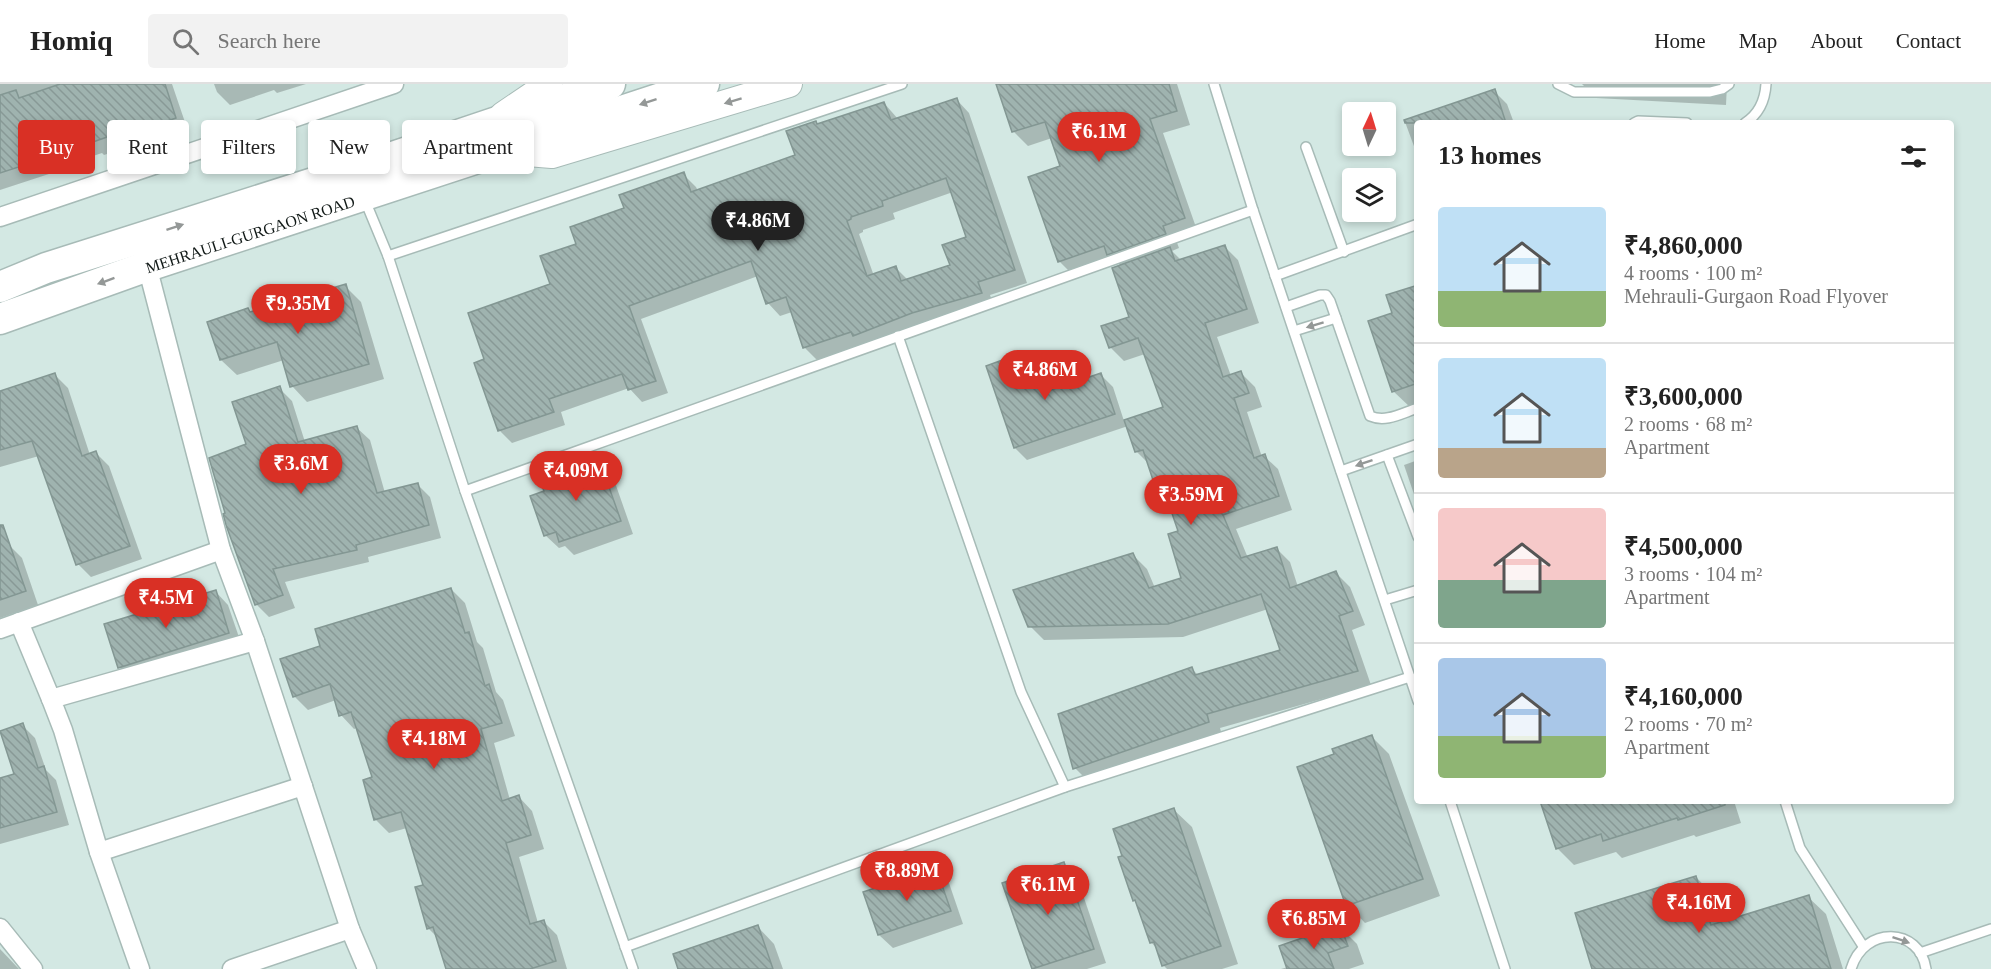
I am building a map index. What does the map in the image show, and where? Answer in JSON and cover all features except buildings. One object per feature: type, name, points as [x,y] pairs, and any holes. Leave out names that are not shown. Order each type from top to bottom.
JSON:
[{"type":"main road","points":[[533,120],[610,84]]},
{"type":"main road","points":[[534,127],[704,84]]},
{"type":"main road","name":"MEHRAULI-GURGAON ROAD","points":[[0,319],[143,253],[402,168]]},
{"type":"main road","name":"MEHRAULI-GURGAON ROAD","points":[[0,287],[46,268],[143,253],[364,196],[413,174]]},
{"type":"street","points":[[0,217],[394,84]]},
{"type":"street","points":[[513,120],[549,84]]},
{"type":"street","points":[[534,149],[552,155],[789,84]]},
{"type":"street","points":[[143,253],[221,550],[255,641],[350,929],[367,969]]},
{"type":"street","points":[[0,629],[221,550]]},
{"type":"street","points":[[19,622],[63,730],[99,852],[140,969]]},
{"type":"street","points":[[51,699],[255,641]]},
{"type":"street","points":[[99,852],[303,786]]},
{"type":"street","points":[[0,928],[33,969]]},
{"type":"street","points":[[232,969],[350,929]]},
{"type":"lane","points":[[388,256],[902,84]]},
{"type":"lane","points":[[1214,84],[1253,210],[1414,689]]},
{"type":"lane","points":[[1558,84],[1574,92],[1710,92],[1722,89],[1729,84]]},
{"type":"lane","points":[[1749,120],[1755,116],[1765,96],[1766,84]]},
{"type":"lane","points":[[1306,147],[1344,252]]},
{"type":"lane","points":[[364,196],[388,256],[465,491],[633,969]]},
{"type":"lane","points":[[465,491],[1253,210]]},
{"type":"lane","points":[[1275,276],[1414,226]]},
{"type":"lane","points":[[1286,307],[1326,295],[1370,416],[1376,419],[1387,419],[1414,409]]},
{"type":"lane","points":[[1294,331],[1336,318]]},
{"type":"lane","points":[[898,336],[1021,692],[1065,787]]},
{"type":"lane","points":[[1341,471],[1414,445]]},
{"type":"lane","points":[[1388,455],[1414,526]]},
{"type":"lane","points":[[1385,600],[1414,591]]},
{"type":"lane","points":[[625,947],[1065,787],[1410,677]]},
{"type":"lane","points":[[1451,804],[1505,969]]},
{"type":"lane","points":[[1786,804],[1800,848],[1863,946]]},
{"type":"lane","points":[[1920,953],[1991,929]]},
{"type":"lane","points":[[1851,969],[1855,956],[1863,946],[1874,939],[1887,936],[1906,941],[1920,953],[1926,969]]}]
